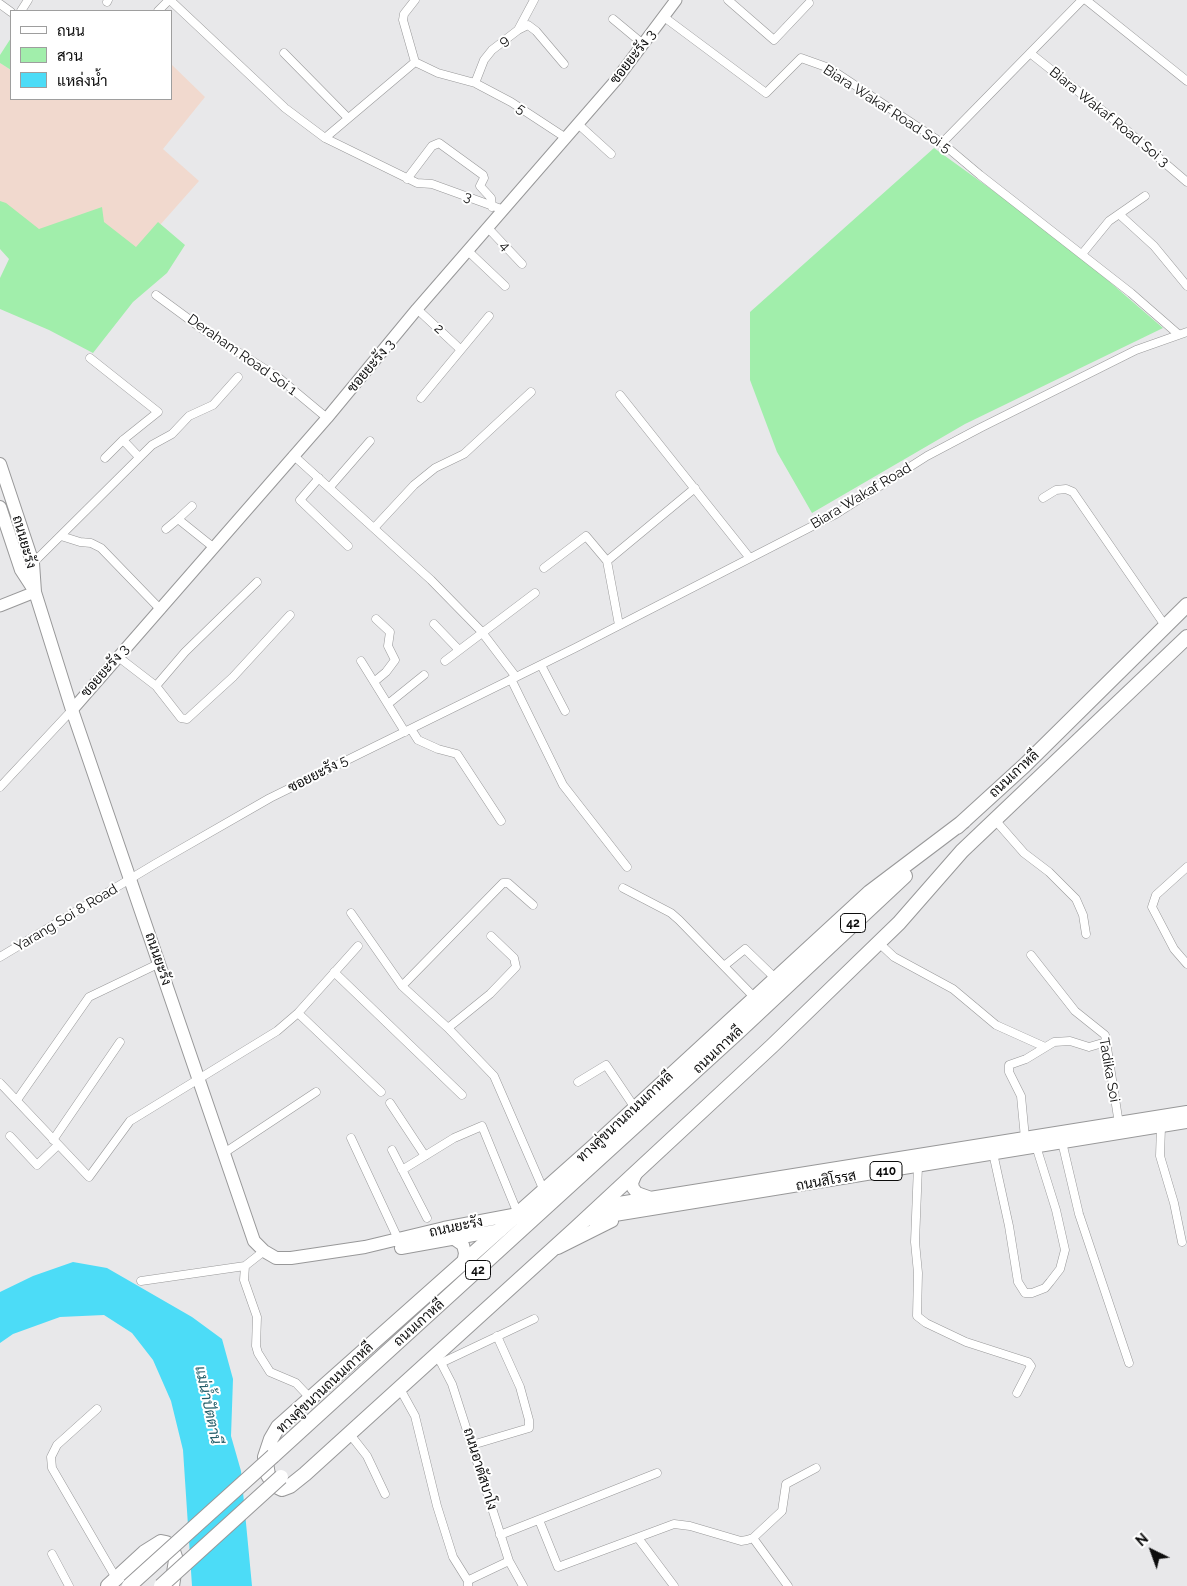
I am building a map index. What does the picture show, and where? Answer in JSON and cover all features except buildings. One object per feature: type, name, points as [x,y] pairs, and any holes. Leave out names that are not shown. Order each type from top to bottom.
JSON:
[{"type":"highway","name":"ถนนเกาหลี","points":[[129,1586],[682,1083],[1025,765],[1187,606]]},
{"type":"highway","name":"ถนนเกาหลี","points":[[962,851],[996,821],[1187,637]]},
{"type":"highway","points":[[1142,650],[1156,666]]},
{"type":"highway","points":[[1025,765],[1054,764]]},
{"type":"highway","name":"ทางคู่ขนานถนนเกาหลี","points":[[962,851],[878,943],[772,1046],[638,1168],[438,1358],[399,1387],[290,1486],[282,1488],[274,1485],[268,1475],[265,1457],[271,1439],[278,1427],[501,1230],[517,1212],[544,1191],[870,892],[964,821]]},
{"type":"highway","points":[[273,1456],[427,1304],[463,1264]]},
{"type":"highway","points":[[161,1586],[280,1477]]},
{"type":"highway","points":[[112,1582],[156,1544],[166,1543],[172,1548],[176,1560],[172,1586]]},
{"type":"main road","name":"ถนนยะรัง","points":[[0,464],[33,563],[35,592],[72,710],[160,963],[245,1221],[254,1241],[264,1251],[276,1258],[291,1258],[399,1241],[444,1228],[517,1212]]},
{"type":"main road","name":"ถนนยะรัง","points":[[1,511],[21,570],[35,592]]},
{"type":"main road","name":"ถนนสิโรรส","points":[[600,1206],[1187,1112]]},
{"type":"main road","name":"ถนนสิโรรส","points":[[584,1220],[1187,1122]]},
{"type":"main road","points":[[638,1168],[632,1183],[633,1188],[637,1193],[651,1198]]},
{"type":"main road","points":[[546,1255],[591,1230],[628,1214]]},
{"type":"main road","name":"ถนนยะรัง","points":[[336,1252],[369,1252],[501,1230]]},
{"type":"main road","points":[[453,1238],[463,1246],[465,1253],[463,1264]]},
{"type":"street","points":[[159,10],[169,0]]},
{"type":"street","name":"3","points":[[169,0],[285,108],[325,138],[417,183],[432,184],[498,208]]},
{"type":"street","points":[[325,138],[415,62],[403,20],[404,14],[414,0]]},
{"type":"street","name":"9","points":[[475,83],[484,60],[492,50],[518,30],[534,0]]},
{"type":"street","name":"ซอยยะรัง 3","points":[[72,710],[117,656],[160,610],[327,418],[417,309],[488,228],[498,208],[578,124],[676,0]]},
{"type":"street","points":[[728,0],[774,40],[809,3]]},
{"type":"street","points":[[942,143],[1082,0]]},
{"type":"street","points":[[1086,0],[1187,81]]},
{"type":"street","name":"Biara Wakaf Road Soi 5","points":[[664,17],[766,93],[801,58],[829,68],[942,143],[980,175],[1184,334]]},
{"type":"street","points":[[613,19],[643,44]]},
{"type":"street","points":[[518,30],[528,25],[536,31],[564,64]]},
{"type":"street","points":[[284,53],[348,118]]},
{"type":"street","name":"Biara Wakaf Road Soi 3","points":[[1030,53],[1112,118],[1187,182]]},
{"type":"street","name":"5","points":[[415,62],[438,73],[475,83],[511,102],[566,138]]},
{"type":"street","points":[[578,124],[611,154]]},
{"type":"street","points":[[408,179],[432,146],[439,143],[483,174],[484,178],[480,186],[498,208]]},
{"type":"street","points":[[1082,254],[1103,227],[1145,196]]},
{"type":"street","points":[[1120,215],[1154,246],[1187,286]]},
{"type":"street","name":"4","points":[[488,228],[522,264]]},
{"type":"street","points":[[468,250],[505,286]]},
{"type":"street","name":"Deraham Road Soi 1","points":[[156,295],[205,331],[279,378],[327,418]]},
{"type":"street","name":"2","points":[[417,309],[460,349]]},
{"type":"street","points":[[421,398],[489,316]]},
{"type":"street","name":"Biara Wakaf Road","points":[[513,678],[836,514],[927,456],[980,428],[1136,350],[1184,334]]},
{"type":"street","points":[[90,358],[158,412],[123,440],[105,458]]},
{"type":"street","points":[[33,563],[152,445],[172,434],[189,416],[213,404],[238,376]]},
{"type":"street","points":[[375,527],[414,485],[435,468],[464,454],[531,392]]},
{"type":"street","points":[[620,395],[749,557]]},
{"type":"street","points":[[123,440],[140,457]]},
{"type":"street","points":[[330,487],[370,441]]},
{"type":"street","points":[[293,455],[375,527],[481,632],[513,678],[562,785],[627,868]]},
{"type":"street","points":[[319,478],[300,500],[348,546]]},
{"type":"street","points":[[607,561],[695,488]]},
{"type":"street","points":[[1043,498],[1056,490],[1066,489],[1073,492],[1166,626]]},
{"type":"street","points":[[166,529],[192,506]]},
{"type":"street","points":[[178,519],[213,547]]},
{"type":"street","points":[[60,536],[80,542],[91,542],[101,548],[160,610]]},
{"type":"street","points":[[544,568],[586,536],[607,561],[619,625]]},
{"type":"street","points":[[156,686],[185,652],[257,582]]},
{"type":"street","points":[[0,606],[35,592]]},
{"type":"street","points":[[445,661],[535,593]]},
{"type":"street","points":[[117,656],[156,686],[181,718],[187,719],[233,677],[290,615]]},
{"type":"street","points":[[374,682],[386,672],[395,660],[388,646],[390,632],[376,619]]},
{"type":"street","points":[[434,624],[459,650]]},
{"type":"street","points":[[361,661],[388,704],[408,731],[418,740],[438,749],[457,754],[501,821]]},
{"type":"street","points":[[541,665],[565,711]]},
{"type":"street","points":[[388,704],[424,675]]},
{"type":"street","name":"ซอยยะรัง 5","points":[[131,878],[270,798],[513,678]]},
{"type":"street","points":[[0,787],[72,710]]},
{"type":"street","points":[[996,821],[1024,853],[1049,872],[1076,899],[1083,916],[1086,934]]},
{"type":"street","points":[[1187,867],[1156,895],[1152,907],[1174,949],[1187,964]]},
{"type":"street","name":"Yarang Soi 8 Road","points":[[0,958],[131,878]]},
{"type":"street","points":[[402,986],[504,883],[508,883],[533,905]]},
{"type":"street","points":[[623,888],[671,913],[754,997]]},
{"type":"street","points":[[351,913],[402,986],[448,1028],[494,1076],[544,1191]]},
{"type":"street","points":[[448,1028],[490,994],[516,967],[514,958],[491,936]]},
{"type":"street","points":[[878,943],[894,957],[953,989],[996,1025],[1046,1047]]},
{"type":"street","points":[[0,1083],[89,1176],[130,1122],[277,1031],[298,1014],[358,946]]},
{"type":"street","points":[[724,966],[745,949],[775,978]]},
{"type":"street","name":"Tadika Soi","points":[[1031,955],[1075,1011],[1083,1019],[1102,1031],[1106,1042],[1119,1124]]},
{"type":"street","points":[[18,1100],[89,997],[160,963]]},
{"type":"street","points":[[334,972],[462,1095]]},
{"type":"street","points":[[298,1014],[381,1092]]},
{"type":"street","points":[[1025,1138],[1021,1096],[1008,1067],[1012,1063],[1061,1041],[1089,1047],[1106,1042]]},
{"type":"street","points":[[10,1136],[37,1165],[56,1143],[120,1042]]},
{"type":"street","points":[[578,1082],[606,1065],[635,1108]]},
{"type":"street","points":[[224,1153],[316,1092]]},
{"type":"street","points":[[390,1103],[425,1156]]},
{"type":"street","points":[[402,1170],[454,1138],[482,1126],[517,1212]]},
{"type":"street","points":[[1160,1127],[1160,1156],[1174,1202],[1182,1242]]},
{"type":"street","points":[[351,1138],[399,1241]]},
{"type":"street","points":[[1062,1142],[1079,1214],[1129,1364]]},
{"type":"street","points":[[993,1153],[1009,1226],[1018,1282],[1025,1293],[1032,1294],[1045,1288],[1060,1269],[1065,1250],[1056,1210],[1036,1146]]},
{"type":"street","points":[[392,1150],[427,1218]]},
{"type":"street","points":[[918,1166],[915,1242],[918,1273],[917,1316],[926,1323],[966,1342],[1028,1362],[1031,1366],[1017,1393]]},
{"type":"street","points":[[141,1281],[245,1266],[264,1251]]},
{"type":"street","points":[[245,1266],[244,1280],[257,1317],[256,1346],[258,1353],[270,1372],[296,1383],[311,1398]]},
{"type":"street","points":[[438,1358],[497,1336],[534,1319]]},
{"type":"street","points":[[472,1445],[528,1428],[529,1420],[520,1388],[497,1336]]},
{"type":"street","name":"ถนนอาตัสบาโง","points":[[438,1358],[452,1384],[509,1561],[522,1586]]},
{"type":"street","points":[[399,1387],[418,1424],[437,1506],[453,1557],[468,1584],[509,1561]]},
{"type":"street","points":[[97,1409],[57,1445],[51,1457],[52,1468],[112,1582]]},
{"type":"street","points":[[349,1433],[367,1456],[385,1494]]},
{"type":"street","points":[[539,1520],[558,1568],[678,1524],[741,1541],[752,1538],[782,1511],[786,1484],[816,1468]]},
{"type":"street","points":[[500,1535],[657,1473]]},
{"type":"street","points":[[638,1538],[674,1586]]},
{"type":"street","points":[[752,1538],[788,1586]]},
{"type":"street","points":[[52,1554],[69,1586]]},
{"type":"shaded area","points":[[0,63],[10,69],[10,100],[172,100],[172,65],[205,97],[163,149],[199,181],[137,251],[0,240]]},
{"type":"green space","points":[[10,40],[10,69],[0,63],[0,55]]},
{"type":"green space","points":[[934,148],[1060,239],[1163,328],[965,424],[812,513],[777,452],[750,380],[750,312]]},
{"type":"green space","points":[[0,201],[6,203],[39,229],[102,207],[104,222],[136,247],[158,222],[185,245],[167,273],[133,302],[93,353],[49,330],[0,309],[0,278],[9,259],[0,249]]},
{"type":"water","name":"แม่น้ำปัตตานี","points":[[73,1262],[107,1268],[192,1317],[222,1339],[233,1379],[231,1436],[241,1471],[252,1586],[192,1586],[183,1450],[171,1401],[153,1360],[132,1333],[104,1315],[60,1317],[13,1334],[0,1343],[0,1292],[33,1276]]}]
